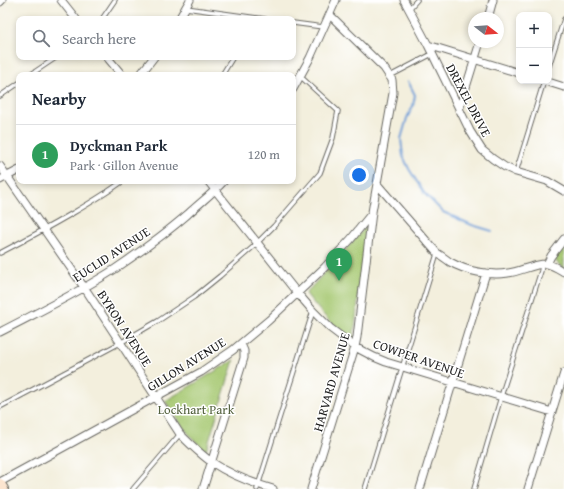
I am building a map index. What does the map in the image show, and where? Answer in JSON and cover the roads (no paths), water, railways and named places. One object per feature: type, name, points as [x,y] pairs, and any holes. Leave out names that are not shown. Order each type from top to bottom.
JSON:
[{"type":"street","points":[[61,0],[74,16]]},
{"type":"street","points":[[181,16],[190,0]]},
{"type":"street","points":[[296,83],[336,0]]},
{"type":"street","name":"DREXEL DRIVE","points":[[404,0],[470,131],[482,150],[505,167],[516,172],[547,181],[564,191]]},
{"type":"street","points":[[490,12],[493,0]]},
{"type":"street","points":[[330,14],[384,68],[390,76]]},
{"type":"street","points":[[428,46],[516,72]]},
{"type":"street","points":[[460,110],[478,48]]},
{"type":"street","points":[[110,60],[120,72]]},
{"type":"street","points":[[142,72],[152,60]]},
{"type":"street","name":"HARVARD AVENUE","points":[[311,489],[354,356],[372,212],[394,93],[390,76]]},
{"type":"street","points":[[552,83],[564,87]]},
{"type":"street","name":"BYRON AVENUE","points":[[0,166],[84,288],[180,434],[195,449],[223,470],[258,487],[273,489]]},
{"type":"street","points":[[0,180],[16,172]]},
{"type":"street","name":"COWPER AVENUE","points":[[211,184],[313,311],[330,328],[355,347],[374,357],[402,367],[552,412]]},
{"type":"street","name":"EUCLID AVENUE","points":[[0,332],[84,288],[115,269],[177,223],[221,184]]},
{"type":"street","points":[[378,184],[437,253],[461,267],[486,273],[500,274],[545,264],[564,272]]},
{"type":"street","name":"GILLON AVENUE","points":[[0,483],[201,372],[241,344],[269,320],[325,267],[372,212]]},
{"type":"street","points":[[545,264],[564,238]]},
{"type":"street","points":[[420,489],[486,273]]},
{"type":"street","points":[[203,489],[244,358],[244,351],[241,344]]},
{"type":"street","points":[[528,489],[564,373]]},
{"type":"street","points":[[0,483],[3,489]]},
{"type":"lane","points":[[104,16],[115,0]]},
{"type":"lane","points":[[408,10],[417,0]]},
{"type":"lane","points":[[186,8],[240,16]]},
{"type":"lane","points":[[552,56],[564,18]]},
{"type":"lane","points":[[296,23],[324,27]]},
{"type":"lane","points":[[390,76],[432,54]]},
{"type":"lane","points":[[34,72],[52,60]]},
{"type":"lane","points":[[224,72],[231,60]]},
{"type":"lane","points":[[0,407],[158,321],[194,297],[220,276],[274,226],[320,173],[333,138],[338,112],[300,76]]},
{"type":"lane","points":[[516,172],[544,84]]},
{"type":"lane","points":[[0,96],[16,85]]},
{"type":"lane","points":[[0,253],[44,230],[119,184]]},
{"type":"lane","points":[[365,489],[437,253]]},
{"type":"lane","points":[[474,489],[501,397],[541,271],[545,264]]},
{"type":"lane","points":[[258,487],[313,311]]},
{"type":"lane","points":[[133,489],[180,434]]},
{"type":"waterway","points":[[408,81],[415,95],[413,106],[407,118],[401,139],[403,156],[409,169],[424,193],[443,212],[472,225],[492,231]]},
{"type":"place","name":"Dyckman Park","points":[[339,281]]},
{"type":"park label","name":"Lockhart Park","points":[[196,409]]}]
